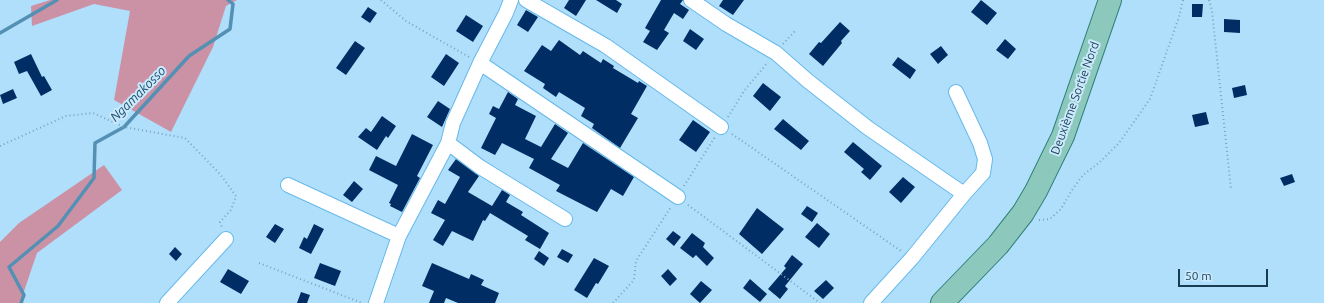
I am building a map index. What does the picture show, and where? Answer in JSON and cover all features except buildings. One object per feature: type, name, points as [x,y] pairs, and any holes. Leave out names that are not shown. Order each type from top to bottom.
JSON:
[{"type":"main road","name":"Deuxième Sortie Nord","points":[[942,303],[998,245],[1023,213],[1036,191],[1063,136],[1110,0]]},
{"type":"street","points":[[376,303],[399,236],[448,143],[453,123],[511,0]]},
{"type":"street","points":[[526,0],[606,46],[721,127]]},
{"type":"street","points":[[691,0],[726,24],[776,53],[808,81],[868,128],[964,194]]},
{"type":"street","points":[[480,63],[678,197]]},
{"type":"street","points":[[871,303],[912,258],[983,173],[985,160],[980,143],[956,92]]},
{"type":"street","points":[[448,143],[480,167],[565,219]]},
{"type":"street","points":[[288,185],[399,236]]},
{"type":"street","points":[[167,303],[226,239]]},
{"type":"path","points":[[381,0],[406,21],[480,63]]},
{"type":"path","points":[[1023,213],[1037,220],[1050,219],[1061,209],[1083,175],[1100,162],[1119,143],[1150,99],[1179,16],[1183,0]]},
{"type":"path","points":[[1209,0],[1212,11],[1231,189]]},
{"type":"path","points":[[613,303],[634,280],[636,261],[744,92],[794,31]]},
{"type":"path","points":[[0,146],[66,116],[93,113],[124,127],[185,138],[220,174],[236,196],[231,210],[220,222],[226,239]]},
{"type":"path","points":[[721,127],[912,258]]},
{"type":"path","points":[[678,197],[820,303]]},
{"type":"path","points":[[259,263],[362,303]]},
{"type":"shaded area","points":[[50,0],[237,0],[226,6],[213,47],[171,132],[114,100],[130,11],[94,4],[32,26],[31,6]]},
{"type":"shaded area","points":[[104,165],[122,190],[37,253],[20,303],[0,303],[0,242],[19,223]]},
{"type":"waterway","points":[[0,33],[57,0]]},
{"type":"waterway","name":"Ngamakosso","points":[[21,303],[24,295],[9,267],[58,226],[94,178],[95,143],[124,127],[189,56],[230,29],[233,4],[228,0]]}]
